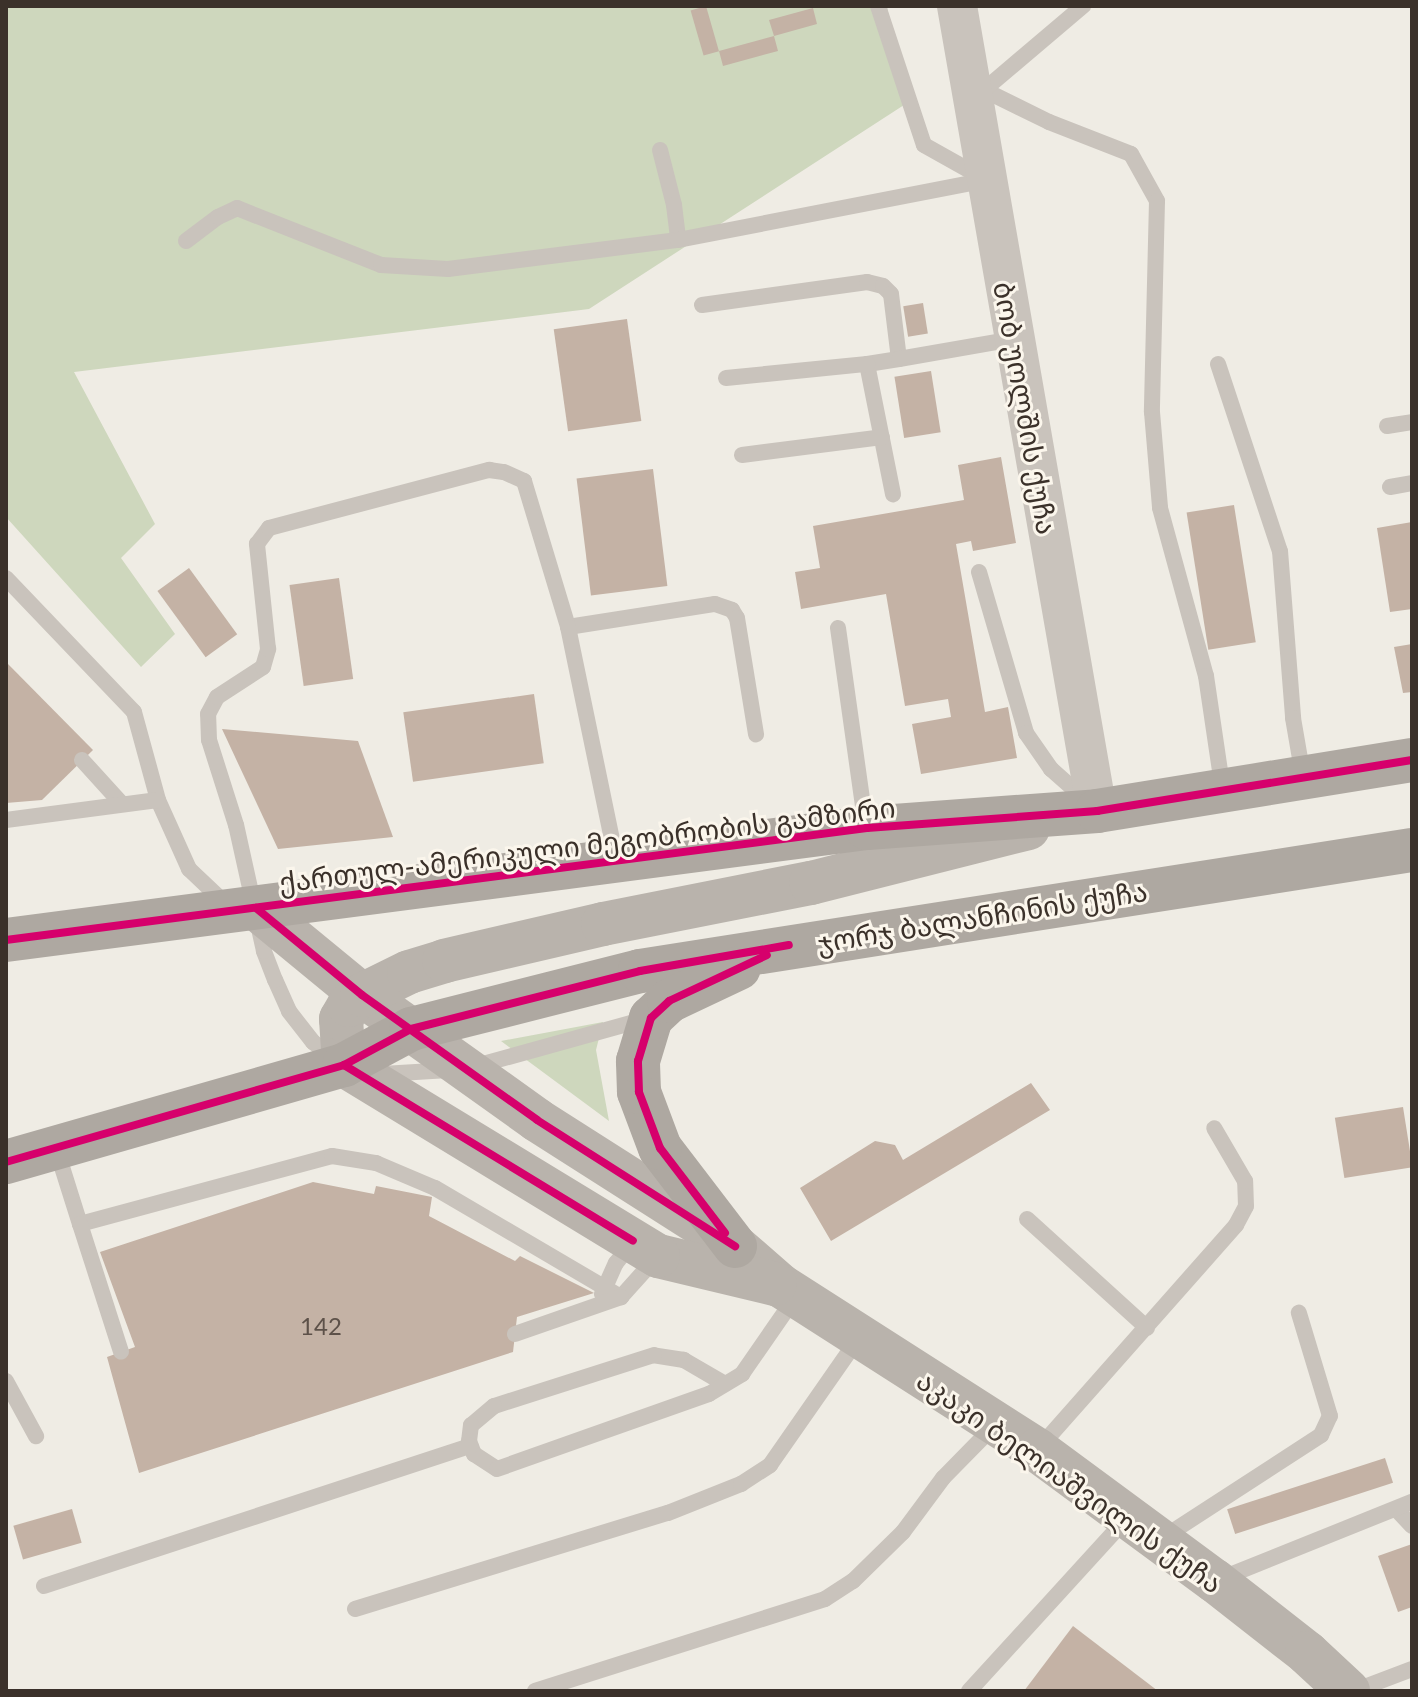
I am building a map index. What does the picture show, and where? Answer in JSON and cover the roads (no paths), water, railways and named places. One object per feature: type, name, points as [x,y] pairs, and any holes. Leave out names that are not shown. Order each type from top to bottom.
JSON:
[{"type":"main road","name":"ქართულ-ამერიკული მეგობრობის გამზირი","points":[[6,940],[867,828],[1097,811],[1412,760]]},
{"type":"main road","points":[[344,1065],[341,1019],[349,1005],[362,995],[409,972],[603,924],[811,883],[1097,811]]},
{"type":"main road","name":"ჯორჯ ბალანჩინის ქუჩა","points":[[6,1162],[344,1065],[411,1029],[640,971],[789,945],[1412,850]]},
{"type":"main road","name":"აკაკი ბელიაშვილის ქუჩა","points":[[244,909],[537,1120],[735,1246],[789,1290],[1037,1450],[1215,1581],[1351,1691]]},
{"type":"main road","points":[[735,1246],[673,1168],[648,1120],[639,1092],[638,1061],[651,1018],[669,1001],[789,945]]},
{"type":"main road","name":"აკაკი ბელიაშვილის ქუჩა","points":[[344,1065],[646,1249],[789,1290]]},
{"type":"street","name":"ბობ უოლშის ქუჩა","points":[[957,6],[978,95],[986,180],[1097,811]]},
{"type":"lane","points":[[878,6],[924,145],[986,180]]},
{"type":"lane","points":[[1074,9],[978,95],[1131,154],[1157,201],[1152,412],[1160,508],[1206,676],[1223,791]]},
{"type":"lane","points":[[660,150],[674,205],[678,240]]},
{"type":"lane","points":[[186,241],[218,217],[237,208],[381,265],[448,269],[678,240],[986,180]]},
{"type":"lane","points":[[702,305],[867,282],[883,286],[891,294],[899,359]]},
{"type":"lane","points":[[726,378],[867,364],[1014,339]]},
{"type":"lane","points":[[867,364],[893,494]]},
{"type":"lane","points":[[1218,364],[1280,551],[1293,718],[1303,778]]},
{"type":"lane","points":[[1387,426],[1412,422]]},
{"type":"lane","points":[[742,455],[882,437]]},
{"type":"lane","points":[[617,861],[568,627],[524,481],[504,472],[489,470],[269,528],[257,544],[268,649],[263,667],[217,697],[208,714],[209,740],[236,825],[244,909],[289,1011],[313,1042],[344,1065],[402,1076],[465,1069],[651,1018]]},
{"type":"lane","points":[[1390,487],[1412,483]]},
{"type":"lane","points":[[979,572],[1026,733],[1051,769],[1097,811]]},
{"type":"lane","points":[[6,578],[134,712],[158,800],[189,869],[244,909]]},
{"type":"lane","points":[[568,627],[715,604],[732,610],[737,618],[756,734]]},
{"type":"lane","points":[[838,628],[867,828]]},
{"type":"lane","points":[[82,760],[121,803]]},
{"type":"lane","points":[[6,820],[158,800]]},
{"type":"lane","points":[[1037,1450],[1236,1225],[1246,1206],[1245,1181],[1214,1128]]},
{"type":"lane","points":[[56,1146],[121,1352]]},
{"type":"lane","points":[[80,1224],[332,1156],[376,1163],[435,1188],[621,1297]]},
{"type":"lane","points":[[1027,1219],[1147,1328]]},
{"type":"lane","points":[[600,1305],[603,1285],[646,1249]]},
{"type":"lane","points":[[515,1334],[621,1297],[646,1249]]},
{"type":"lane","points":[[725,1384],[684,1360],[654,1355],[494,1406],[471,1425],[471,1446],[485,1465],[497,1469],[709,1394],[742,1374],[789,1290]]},
{"type":"lane","points":[[969,1691],[1144,1528],[1321,1435],[1330,1416],[1299,1313]]},
{"type":"lane","points":[[355,1609],[668,1513],[741,1484],[770,1465],[860,1336]]},
{"type":"lane","points":[[6,1381],[36,1436]]},
{"type":"lane","points":[[535,1691],[825,1599],[853,1581],[903,1532],[943,1478],[996,1423]]},
{"type":"lane","points":[[44,1586],[471,1446]]},
{"type":"lane","points":[[1215,1581],[1404,1506],[1412,1526]]},
{"type":"lane","points":[[1351,1691],[1412,1669]]}]
